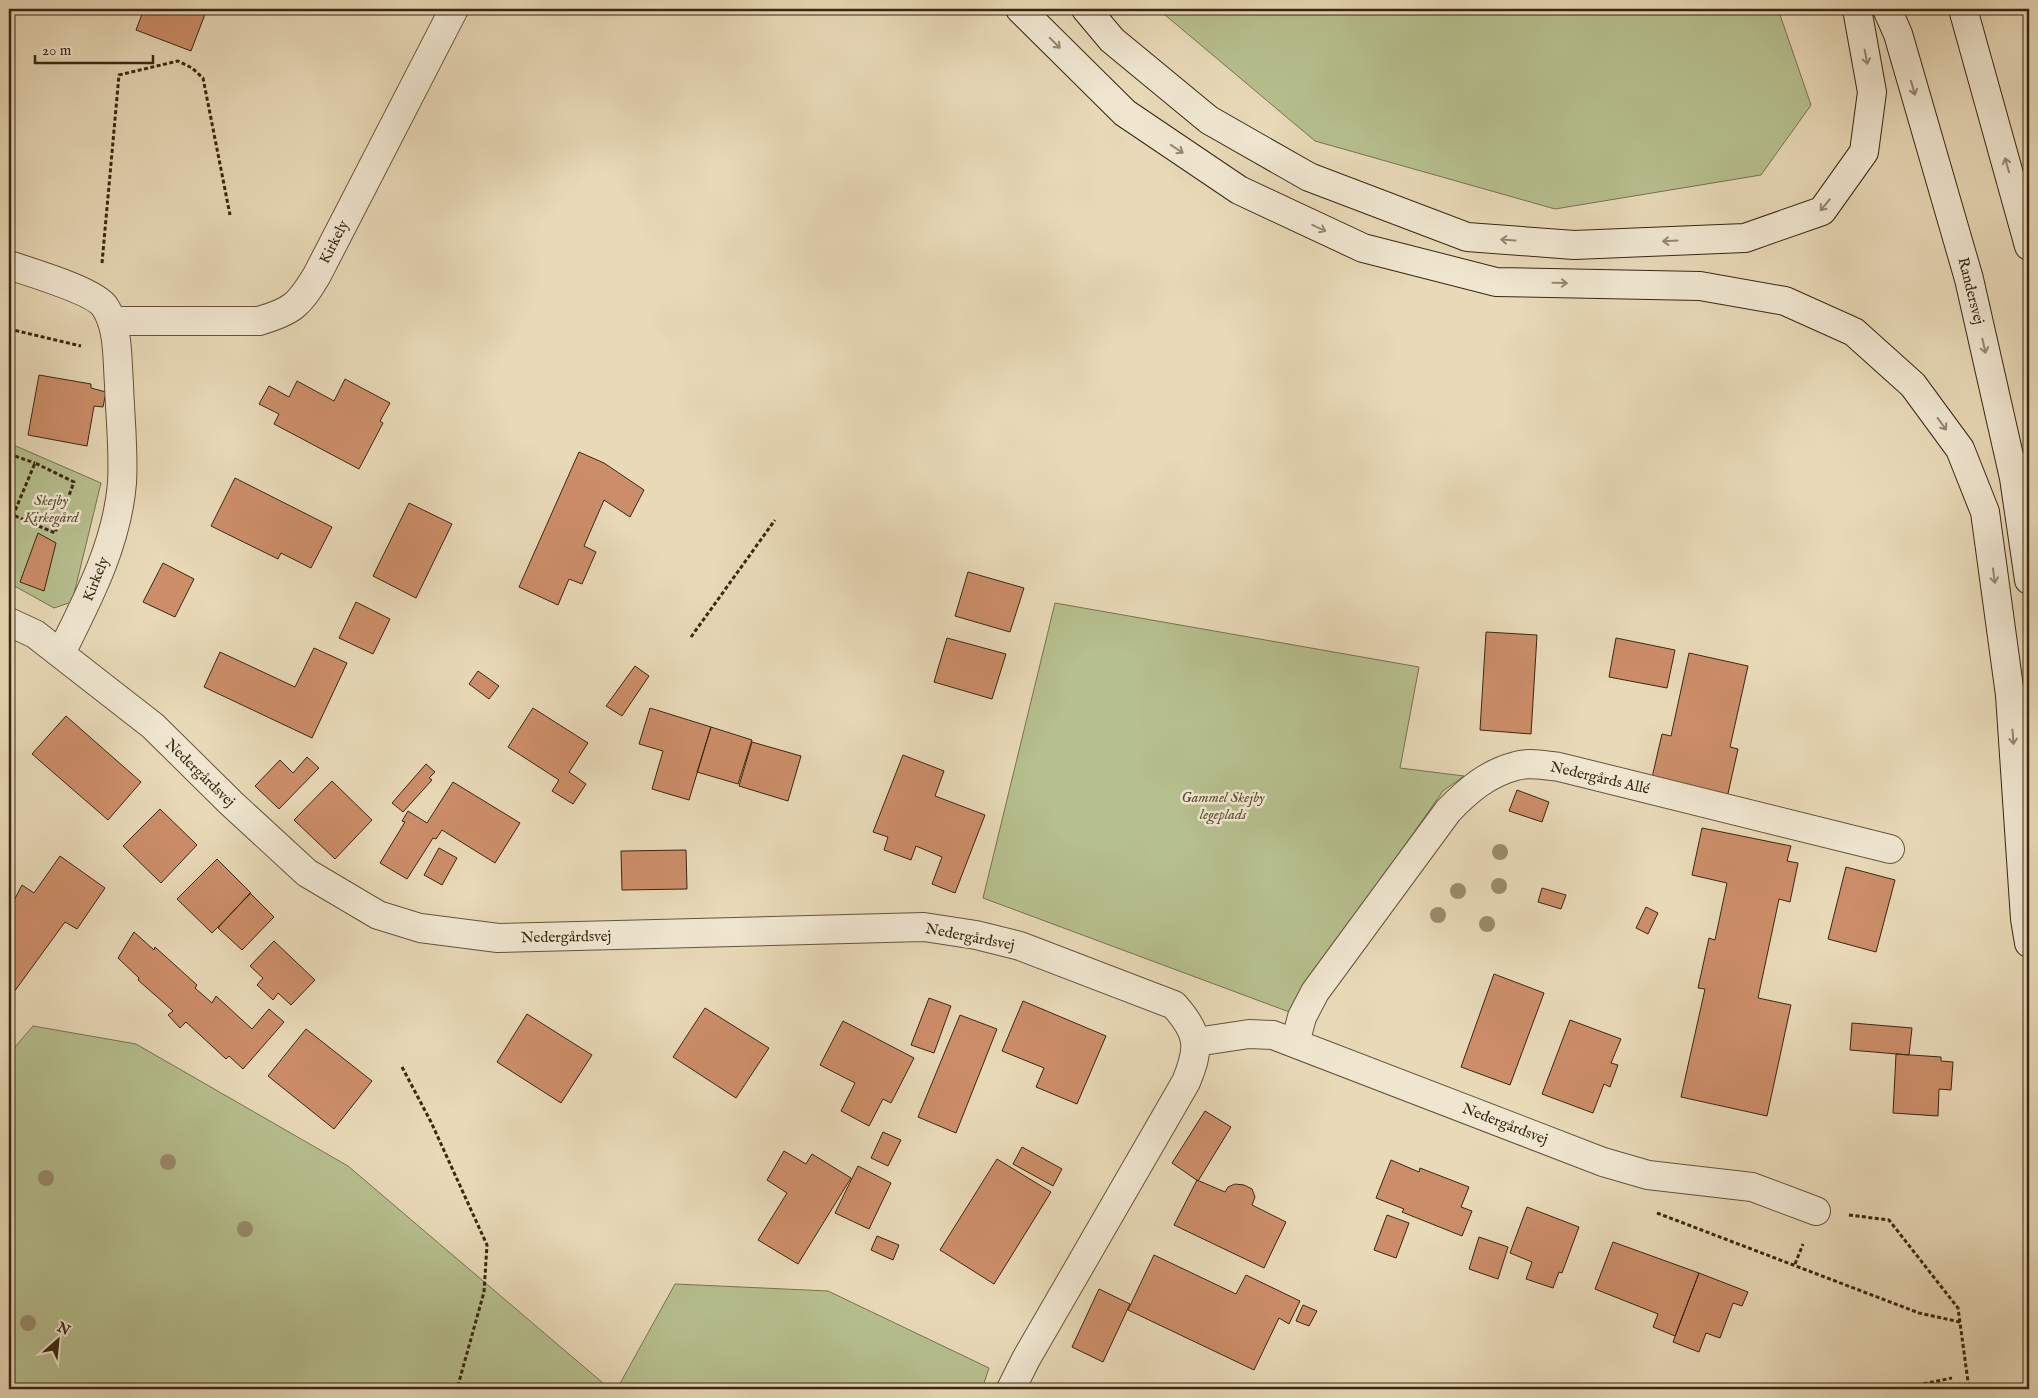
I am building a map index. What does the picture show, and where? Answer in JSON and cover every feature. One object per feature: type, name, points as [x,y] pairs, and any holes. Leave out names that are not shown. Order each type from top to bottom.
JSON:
[{"type":"street","name":"Kirkely","points":[[105,311],[259,321],[281,315],[295,307],[317,275],[454,9]]},
{"type":"street","points":[[1020,9],[1125,113],[1238,190],[1364,248],[1496,282],[1700,286],[1785,301],[1854,332],[1914,385],[1960,449],[1985,512],[2010,695],[2025,919],[2029,943]]},
{"type":"street","points":[[1086,9],[1112,40],[1209,120],[1309,177],[1467,237],[1574,245],[1745,238],[1822,211],[1864,152],[1872,92],[1857,9]]},
{"type":"street","name":"Randersvej","points":[[1887,9],[1898,34],[1970,279],[2014,478],[2029,580]]},
{"type":"street","points":[[1962,9],[2029,246]]},
{"type":"street","points":[[1972,9],[1974,49]]},
{"type":"street","name":"Kirkely","points":[[9,264],[88,294],[105,311],[117,352],[122,457],[122,483],[117,516],[94,588],[61,653]]},
{"type":"street","name":"Nedergårdsvej","points":[[9,622],[35,634],[153,726],[231,803],[307,873],[378,915],[420,928],[498,938],[924,927],[976,935],[1020,946],[1174,1005],[1189,1021],[1196,1042],[1194,1063],[1186,1082],[1026,1359],[1011,1389]]},
{"type":"street","name":"Nedergårds Allé","points":[[1295,1043],[1302,1017],[1315,992],[1448,811],[1466,792],[1489,776],[1516,765],[1537,764],[1559,767],[1890,849]]},
{"type":"street","name":"Nedergårdsvej","points":[[1196,1042],[1249,1034],[1273,1036],[1603,1162],[1648,1175],[1752,1187],[1816,1211]]},
{"type":"path","points":[[105,311],[119,75],[178,61],[192,68],[203,78],[230,216]]},
{"type":"path","points":[[9,329],[74,345],[117,352]]},
{"type":"path","points":[[9,454],[35,463],[74,482],[55,533],[11,514]]},
{"type":"path","points":[[9,525],[11,514],[35,463]]},
{"type":"path","points":[[691,637],[774,520]]},
{"type":"path","points":[[402,1067],[431,1122],[486,1245],[484,1292],[457,1389]]},
{"type":"path","points":[[1795,1264],[1816,1211],[1890,1220],[1958,1308],[1969,1389]]},
{"type":"path","points":[[1898,1389],[1952,1378]]},
{"type":"path","points":[[1920,1385],[1922,1389]]},
{"type":"green space","points":[[1158,9],[1778,9],[1811,105],[1761,175],[1555,209],[1315,141]]},
{"type":"green space","name":"Skejby Kirkegård","points":[[9,443],[101,483],[72,602],[54,608],[9,583]]},
{"type":"green space","name":"Gammel Skejby legeplads","points":[[1055,603],[1419,667],[1400,768],[1464,776],[1443,791],[1301,993],[1292,1013],[983,898]]},
{"type":"green space","points":[[33,1026],[136,1044],[348,1166],[610,1389],[9,1389],[9,1054]]},
{"type":"green space","points":[[675,1284],[828,1291],[989,1368],[982,1389],[617,1389]]},
{"type":"building","points":[[144,9],[207,9],[191,51],[136,30]]},
{"type":"building","points":[[39,375],[91,384],[91,388],[106,392],[103,407],[94,406],[87,446],[28,435]]},
{"type":"building","points":[[345,379],[390,403],[380,421],[383,423],[359,469],[274,424],[279,414],[259,404],[269,386],[289,397],[297,381],[334,401]]},
{"type":"building","points":[[579,452],[604,463],[644,490],[630,517],[604,500],[584,546],[596,552],[582,584],[569,579],[558,605],[519,587]]},
{"type":"building","points":[[235,478],[332,527],[311,568],[281,553],[278,559],[211,526]]},
{"type":"building","points":[[409,503],[452,524],[416,598],[373,576]]},
{"type":"building","points":[[38,533],[56,543],[44,591],[20,582]]},
{"type":"building","points":[[163,563],[194,579],[175,617],[143,602]]},
{"type":"building","points":[[968,572],[1024,588],[1010,632],[955,616]]},
{"type":"building","points":[[356,602],[390,619],[373,654],[339,638]]},
{"type":"building","points":[[1486,632],[1537,635],[1531,734],[1480,730]]},
{"type":"building","points":[[947,638],[1006,654],[992,699],[934,682]]},
{"type":"building","points":[[1616,638],[1675,650],[1667,688],[1609,677]]},
{"type":"building","points":[[314,648],[347,663],[312,738],[204,687],[220,652],[295,687]]},
{"type":"building","points":[[1689,653],[1748,666],[1730,747],[1738,749],[1727,798],[1651,782],[1662,734],[1671,736]]},
{"type":"building","points":[[635,666],[649,676],[622,716],[606,706]]},
{"type":"building","points":[[478,671],[499,686],[489,699],[469,684]]},
{"type":"building","points":[[533,708],[588,743],[569,772],[586,784],[573,804],[552,791],[559,780],[508,747]]},
{"type":"building","points":[[650,708],[711,727],[689,800],[652,789],[663,751],[639,744]]},
{"type":"building","points":[[66,716],[141,782],[108,820],[32,754]]},
{"type":"building","points":[[711,727],[752,740],[738,784],[697,772]]},
{"type":"building","points":[[752,742],[801,756],[788,801],[739,786]]},
{"type":"building","points":[[903,755],[944,771],[935,796],[985,815],[955,893],[932,884],[942,857],[916,846],[911,860],[884,850],[888,837],[873,832]]},
{"type":"building","points":[[307,757],[319,768],[279,809],[255,786],[280,760],[293,773]]},
{"type":"building","points":[[426,764],[435,772],[429,778],[432,780],[403,812],[392,803]]},
{"type":"building","points":[[332,781],[372,820],[335,859],[294,820]]},
{"type":"building","points":[[453,782],[520,823],[495,863],[442,830],[436,839],[433,838],[407,879],[380,863],[405,822],[402,821],[408,811],[427,823]]},
{"type":"building","points":[[1517,790],[1549,802],[1542,822],[1509,811]]},
{"type":"building","points":[[160,809],[197,845],[161,883],[123,846]]},
{"type":"building","points":[[1702,828],[1791,846],[1787,861],[1798,863],[1790,902],[1779,899],[1758,998],[1791,1005],[1767,1116],[1681,1097],[1705,989],[1698,988],[1709,938],[1715,940],[1727,883],[1692,875]]},
{"type":"building","points":[[439,848],[457,858],[442,885],[424,875]]},
{"type":"building","points":[[686,850],[687,889],[622,890],[621,851]]},
{"type":"building","points":[[60,856],[105,888],[77,929],[65,922],[14,992],[11,991],[9,997],[9,910],[22,885],[34,893]]},
{"type":"building","points":[[217,859],[251,893],[212,933],[177,899]]},
{"type":"building","points":[[1846,867],[1895,880],[1876,952],[1828,939]]},
{"type":"building","points":[[1542,888],[1566,895],[1561,909],[1538,902]]},
{"type":"building","points":[[250,893],[274,917],[242,950],[218,928]]},
{"type":"building","points":[[1646,907],[1658,913],[1648,934],[1636,928]]},
{"type":"building","points":[[134,932],[154,950],[155,947],[197,985],[195,988],[212,1003],[216,996],[252,1029],[269,1009],[284,1022],[243,1069],[229,1056],[226,1059],[186,1022],[180,1028],[168,1015],[173,1011],[138,980],[139,978],[118,958]]},
{"type":"building","points":[[274,941],[315,980],[291,1005],[278,993],[273,1000],[257,985],[263,978],[250,966]]},
{"type":"building","points":[[1494,974],[1544,993],[1510,1085],[1461,1067]]},
{"type":"building","points":[[929,998],[951,1006],[934,1053],[911,1045]]},
{"type":"building","points":[[1023,1001],[1106,1036],[1077,1104],[1036,1087],[1044,1068],[1002,1051]]},
{"type":"building","points":[[705,1008],[769,1048],[736,1098],[673,1057]]},
{"type":"building","points":[[527,1014],[592,1055],[561,1103],[497,1062]]},
{"type":"building","points":[[960,1015],[997,1029],[956,1133],[918,1117]]},
{"type":"building","points":[[1570,1020],[1621,1039],[1611,1063],[1618,1065],[1610,1087],[1604,1084],[1593,1113],[1542,1094]]},
{"type":"building","points":[[843,1021],[914,1058],[891,1103],[883,1099],[869,1126],[841,1111],[855,1083],[820,1065]]},
{"type":"building","points":[[1852,1023],[1912,1028],[1909,1055],[1850,1050]]},
{"type":"building","points":[[306,1029],[372,1081],[334,1129],[268,1076]]},
{"type":"building","points":[[1896,1054],[1941,1057],[1941,1061],[1953,1062],[1951,1090],[1939,1089],[1938,1116],[1893,1113]]},
{"type":"building","points":[[1205,1111],[1231,1127],[1198,1181],[1172,1163]]},
{"type":"building","points":[[883,1132],[901,1140],[888,1166],[871,1158]]},
{"type":"building","points":[[1022,1147],[1062,1169],[1053,1186],[1013,1164]]},
{"type":"building","points":[[784,1151],[806,1164],[812,1154],[851,1178],[798,1264],[758,1240],[787,1193],[767,1180]]},
{"type":"building","points":[[997,1159],[1051,1192],[994,1284],[940,1250]]},
{"type":"building","points":[[1391,1160],[1419,1172],[1420,1168],[1469,1187],[1461,1207],[1472,1211],[1462,1236],[1402,1212],[1404,1209],[1376,1198]]},
{"type":"building","points":[[858,1166],[891,1183],[869,1229],[835,1213]]},
{"type":"building","points":[[1197,1180],[1225,1192],[1228,1187],[1235,1184],[1244,1185],[1252,1189],[1255,1197],[1252,1205],[1286,1222],[1264,1268],[1174,1225]]},
{"type":"building","points":[[1527,1207],[1579,1227],[1562,1273],[1559,1272],[1553,1288],[1526,1279],[1532,1262],[1510,1253]]},
{"type":"building","points":[[1387,1215],[1409,1223],[1396,1258],[1374,1250]]},
{"type":"building","points":[[877,1236],[899,1245],[893,1260],[871,1250]]},
{"type":"building","points":[[1479,1237],[1508,1247],[1498,1279],[1469,1269]]},
{"type":"building","points":[[1613,1242],[1699,1273],[1675,1336],[1653,1327],[1658,1314],[1595,1289]]},
{"type":"building","points":[[1154,1255],[1236,1294],[1246,1275],[1300,1301],[1289,1324],[1279,1318],[1254,1370],[1128,1310]]},
{"type":"building","points":[[1699,1273],[1748,1292],[1742,1306],[1733,1303],[1720,1338],[1706,1333],[1699,1352],[1673,1342]]},
{"type":"building","points":[[1099,1289],[1130,1304],[1103,1362],[1072,1347]]},
{"type":"building","points":[[1303,1305],[1317,1311],[1309,1326],[1296,1321]]}]
